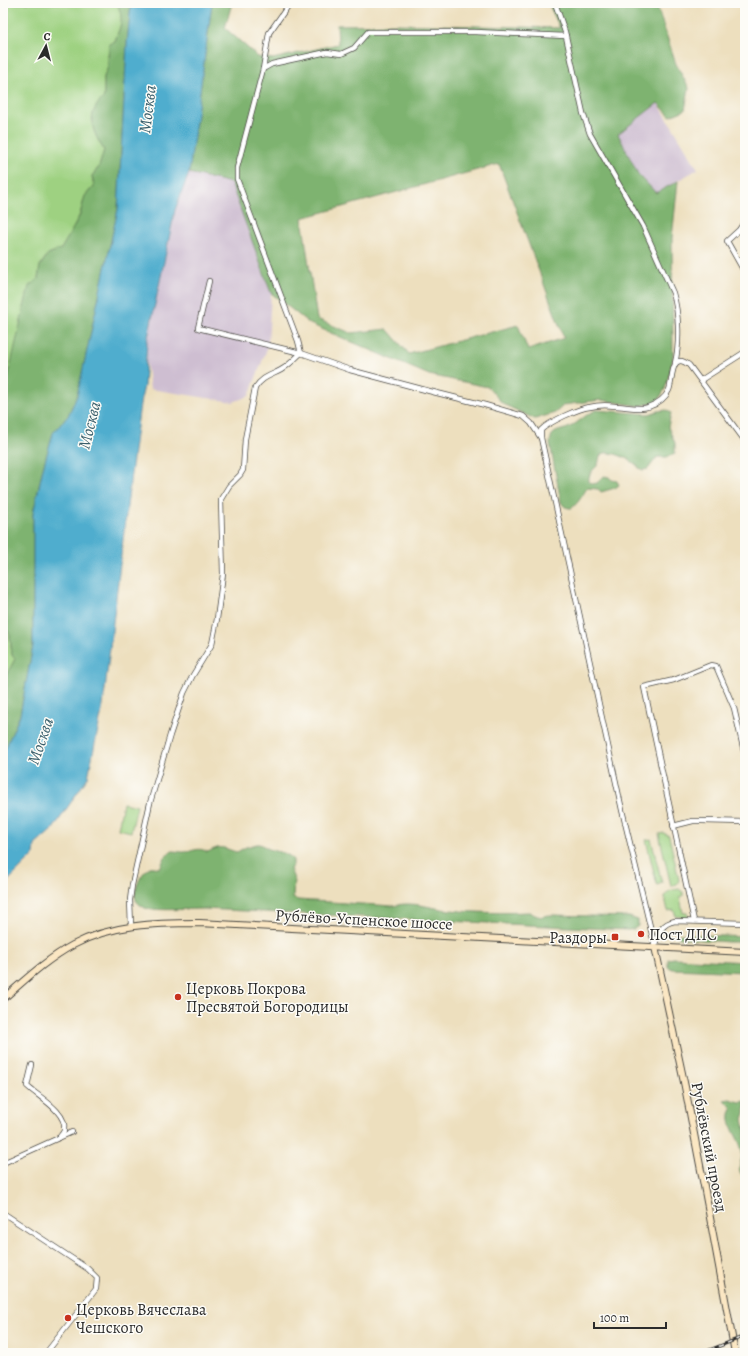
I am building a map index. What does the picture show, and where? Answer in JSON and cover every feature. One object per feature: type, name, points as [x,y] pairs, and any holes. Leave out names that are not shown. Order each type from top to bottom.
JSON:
[{"type":"main road","name":"Рублёво-Успенское шоссе","points":[[3,999],[40,968],[73,945],[99,934],[131,926],[163,923],[199,923],[745,952]]},
{"type":"main road","name":"Рублёвский проезд","points":[[655,947],[694,1132],[735,1353]]},
{"type":"street","points":[[289,3],[269,33],[263,69],[237,168],[237,179],[298,342],[301,354]]},
{"type":"street","points":[[555,3],[566,36],[583,113],[590,134],[643,226],[673,293],[676,304],[677,354],[669,390],[665,397],[654,405],[646,408],[608,406],[589,407],[549,424],[542,430],[541,438],[622,810],[655,947]]},
{"type":"street","points":[[263,69],[272,64],[327,52],[341,54],[354,48],[368,32],[475,32],[566,36]]},
{"type":"street","points":[[745,221],[739,230],[727,241],[745,273]]},
{"type":"street","points":[[209,281],[198,328],[301,354],[350,370],[523,416],[531,423],[541,438]]},
{"type":"street","points":[[700,380],[745,352]]},
{"type":"street","points":[[131,926],[130,900],[132,885],[152,797],[184,693],[193,674],[212,644],[223,574],[221,499],[229,486],[243,470],[245,439],[255,388],[258,382],[267,376],[282,370],[301,354]]},
{"type":"street","points":[[675,363],[684,362],[700,380],[745,441]]},
{"type":"street","points":[[694,922],[644,687],[674,680],[711,665],[716,666],[734,708],[745,756]]},
{"type":"street","points":[[673,826],[702,821],[745,822]]},
{"type":"street","points":[[655,947],[659,931],[669,922],[745,923]]},
{"type":"street","points":[[32,1065],[27,1086],[34,1093],[52,1105],[64,1122],[64,1130],[59,1138]]},
{"type":"street","points":[[3,1163],[72,1132]]},
{"type":"street","points":[[3,1213],[88,1269],[97,1278],[96,1289],[46,1353]]},
{"type":"shaded area","points":[[658,103],[698,169],[656,193],[638,174],[618,134]]},
{"type":"shaded area","points":[[189,173],[231,183],[271,293],[268,346],[249,396],[233,402],[150,389],[146,361],[147,342],[175,210]]},
{"type":"green space","points":[[3,3],[117,3],[121,11],[122,22],[115,41],[108,54],[108,67],[104,77],[104,97],[94,110],[92,117],[92,123],[96,136],[104,150],[99,167],[92,176],[94,186],[85,196],[80,214],[72,232],[61,249],[48,254],[40,266],[38,279],[29,287],[3,422]]},
{"type":"green space","points":[[117,3],[131,3],[127,44],[118,209],[77,396],[68,416],[53,433],[43,468],[33,514],[33,646],[20,715],[3,754],[3,715],[7,711],[3,706],[3,681],[15,659],[12,655],[10,635],[5,626],[3,607],[4,394],[29,286],[38,279],[40,266],[48,254],[61,249],[80,215],[85,196],[94,186],[92,176],[99,167],[104,150],[96,136],[92,123],[92,117],[94,110],[104,97],[104,77],[108,67],[109,44],[115,41],[121,22]]},
{"type":"green space","points":[[212,3],[232,3],[225,28],[258,57],[273,59],[338,44],[337,25],[394,24],[560,28],[548,3],[656,3],[676,64],[689,88],[685,110],[670,116],[658,103],[618,134],[638,174],[656,193],[678,181],[672,238],[673,359],[665,389],[659,399],[652,403],[640,406],[601,400],[564,405],[555,413],[535,419],[503,404],[488,387],[429,375],[310,324],[271,293],[231,183],[189,173]],"holes":[[[499,164],[564,338],[528,350],[518,325],[409,354],[387,329],[351,333],[317,319],[302,218]]]},
{"type":"green space","points":[[596,410],[649,414],[667,410],[671,413],[668,427],[675,443],[675,453],[667,457],[657,457],[648,469],[643,470],[622,456],[611,453],[602,454],[597,466],[590,475],[589,482],[593,484],[597,483],[604,476],[617,481],[619,485],[615,488],[601,492],[598,489],[587,488],[572,508],[567,507],[561,502],[550,444],[551,438],[554,433],[570,427]]},
{"type":"green space","points":[[3,607],[5,626],[10,635],[12,655],[15,659],[3,683]]},
{"type":"green space","points":[[123,803],[137,806],[131,832],[118,829]]},
{"type":"green space","points":[[664,833],[669,836],[679,880],[677,884],[671,886],[659,834]]},
{"type":"green space","points":[[651,839],[662,883],[657,885],[646,840]]},
{"type":"green space","points":[[257,844],[291,857],[293,860],[293,865],[290,869],[294,879],[293,898],[298,900],[393,906],[400,904],[415,904],[471,912],[529,912],[539,916],[629,917],[638,920],[638,926],[629,930],[204,909],[150,909],[145,908],[136,900],[135,892],[141,877],[150,867],[160,868],[165,857],[172,851],[186,852],[201,849],[207,852],[216,848],[224,848],[237,852],[246,847]]},
{"type":"green space","points":[[679,889],[683,892],[683,896],[680,897],[683,913],[687,913],[689,919],[681,919],[680,916],[676,917],[674,910],[668,911],[665,898],[667,893]]},
{"type":"green space","points":[[680,934],[745,937],[745,942],[679,938],[677,936]]},
{"type":"green space","points":[[674,958],[745,962],[745,972],[673,969],[668,967],[668,959]]},
{"type":"green space","points":[[730,1099],[740,1102],[745,1101],[745,1113],[743,1119],[745,1129],[745,1178],[740,1172],[739,1168],[742,1156],[741,1146],[730,1120],[732,1108],[724,1100]]},
{"type":"water","name":"Москва","points":[[131,3],[212,3],[189,173],[175,210],[147,342],[144,386],[140,404],[103,706],[88,777],[53,829],[35,845],[34,855],[3,886],[3,754],[20,715],[33,646],[33,514],[43,468],[53,433],[68,416],[77,396],[118,209],[127,44]]},
{"type":"railway","points":[[702,1353],[745,1336]]},
{"type":"place","name":"Пост ДПС","points":[[641,934]]},
{"type":"place","name":"Раздоры","points":[[615,937]]},
{"type":"place","name":"Церковь Покрова Пресвятой Богородицы","points":[[178,997]]},
{"type":"place","name":"Церковь Вячеслава Чешского","points":[[68,1318]]}]
